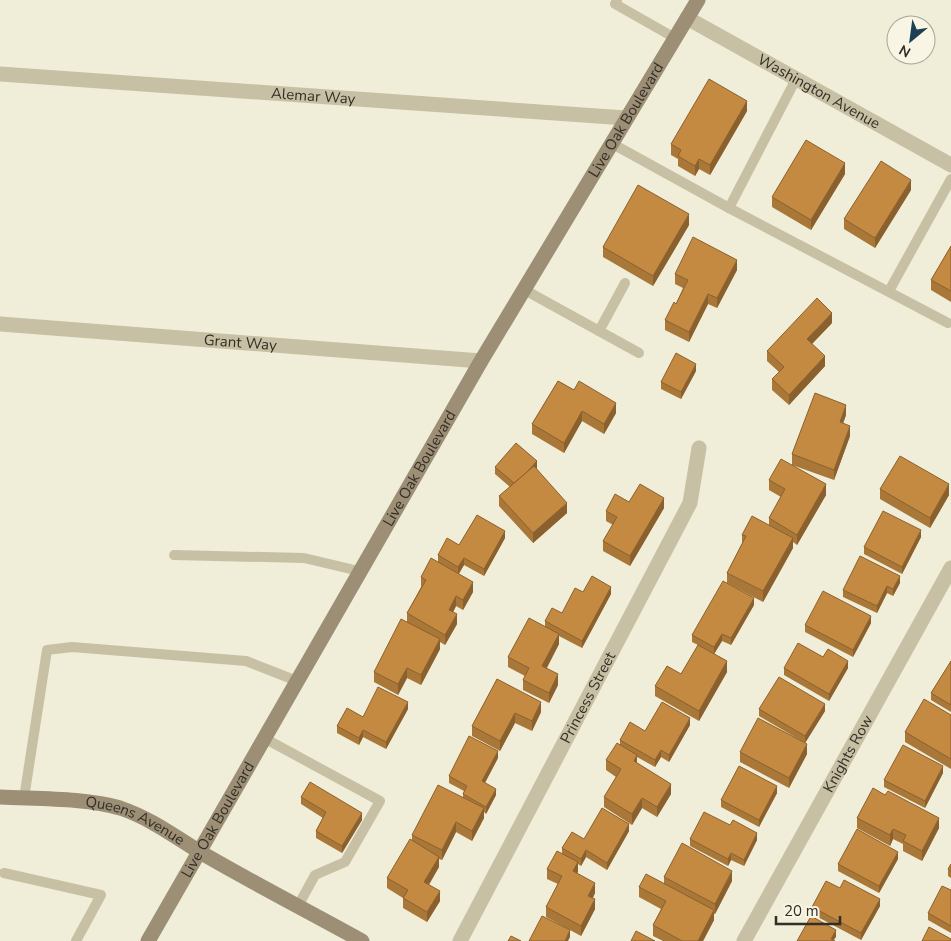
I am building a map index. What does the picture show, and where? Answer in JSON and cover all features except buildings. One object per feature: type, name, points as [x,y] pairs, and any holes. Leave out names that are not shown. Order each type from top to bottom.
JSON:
[{"type":"main road","name":"Live Oak Boulevard","points":[[148,941],[481,360],[698,0]]},
{"type":"main road","name":"Queens Avenue","points":[[0,797],[97,803],[120,808],[165,829],[199,851],[362,941]]},
{"type":"street","name":"Washington Avenue","points":[[687,18],[951,166]]},
{"type":"street","name":"Alemar Way","points":[[0,74],[626,118]]},
{"type":"street","name":"Grant Way","points":[[0,324],[481,360]]},
{"type":"street","name":"Princess Street","points":[[460,941],[690,503],[698,448]]},
{"type":"street","name":"Knights Row","points":[[744,941],[951,568]]},
{"type":"lane","points":[[616,2],[675,38]]},
{"type":"lane","points":[[729,208],[796,79]]},
{"type":"lane","points":[[611,143],[729,208],[948,323]]},
{"type":"lane","points":[[889,291],[951,179]]},
{"type":"lane","points":[[599,331],[624,283]]},
{"type":"lane","points":[[523,289],[639,354]]},
{"type":"lane","points":[[174,555],[304,558],[360,571]]},
{"type":"lane","points":[[24,798],[47,650],[72,647],[246,661],[297,681]]},
{"type":"lane","points":[[264,738],[380,801],[345,862],[315,875],[298,906]]},
{"type":"lane","points":[[4,873],[101,895],[76,941]]}]
